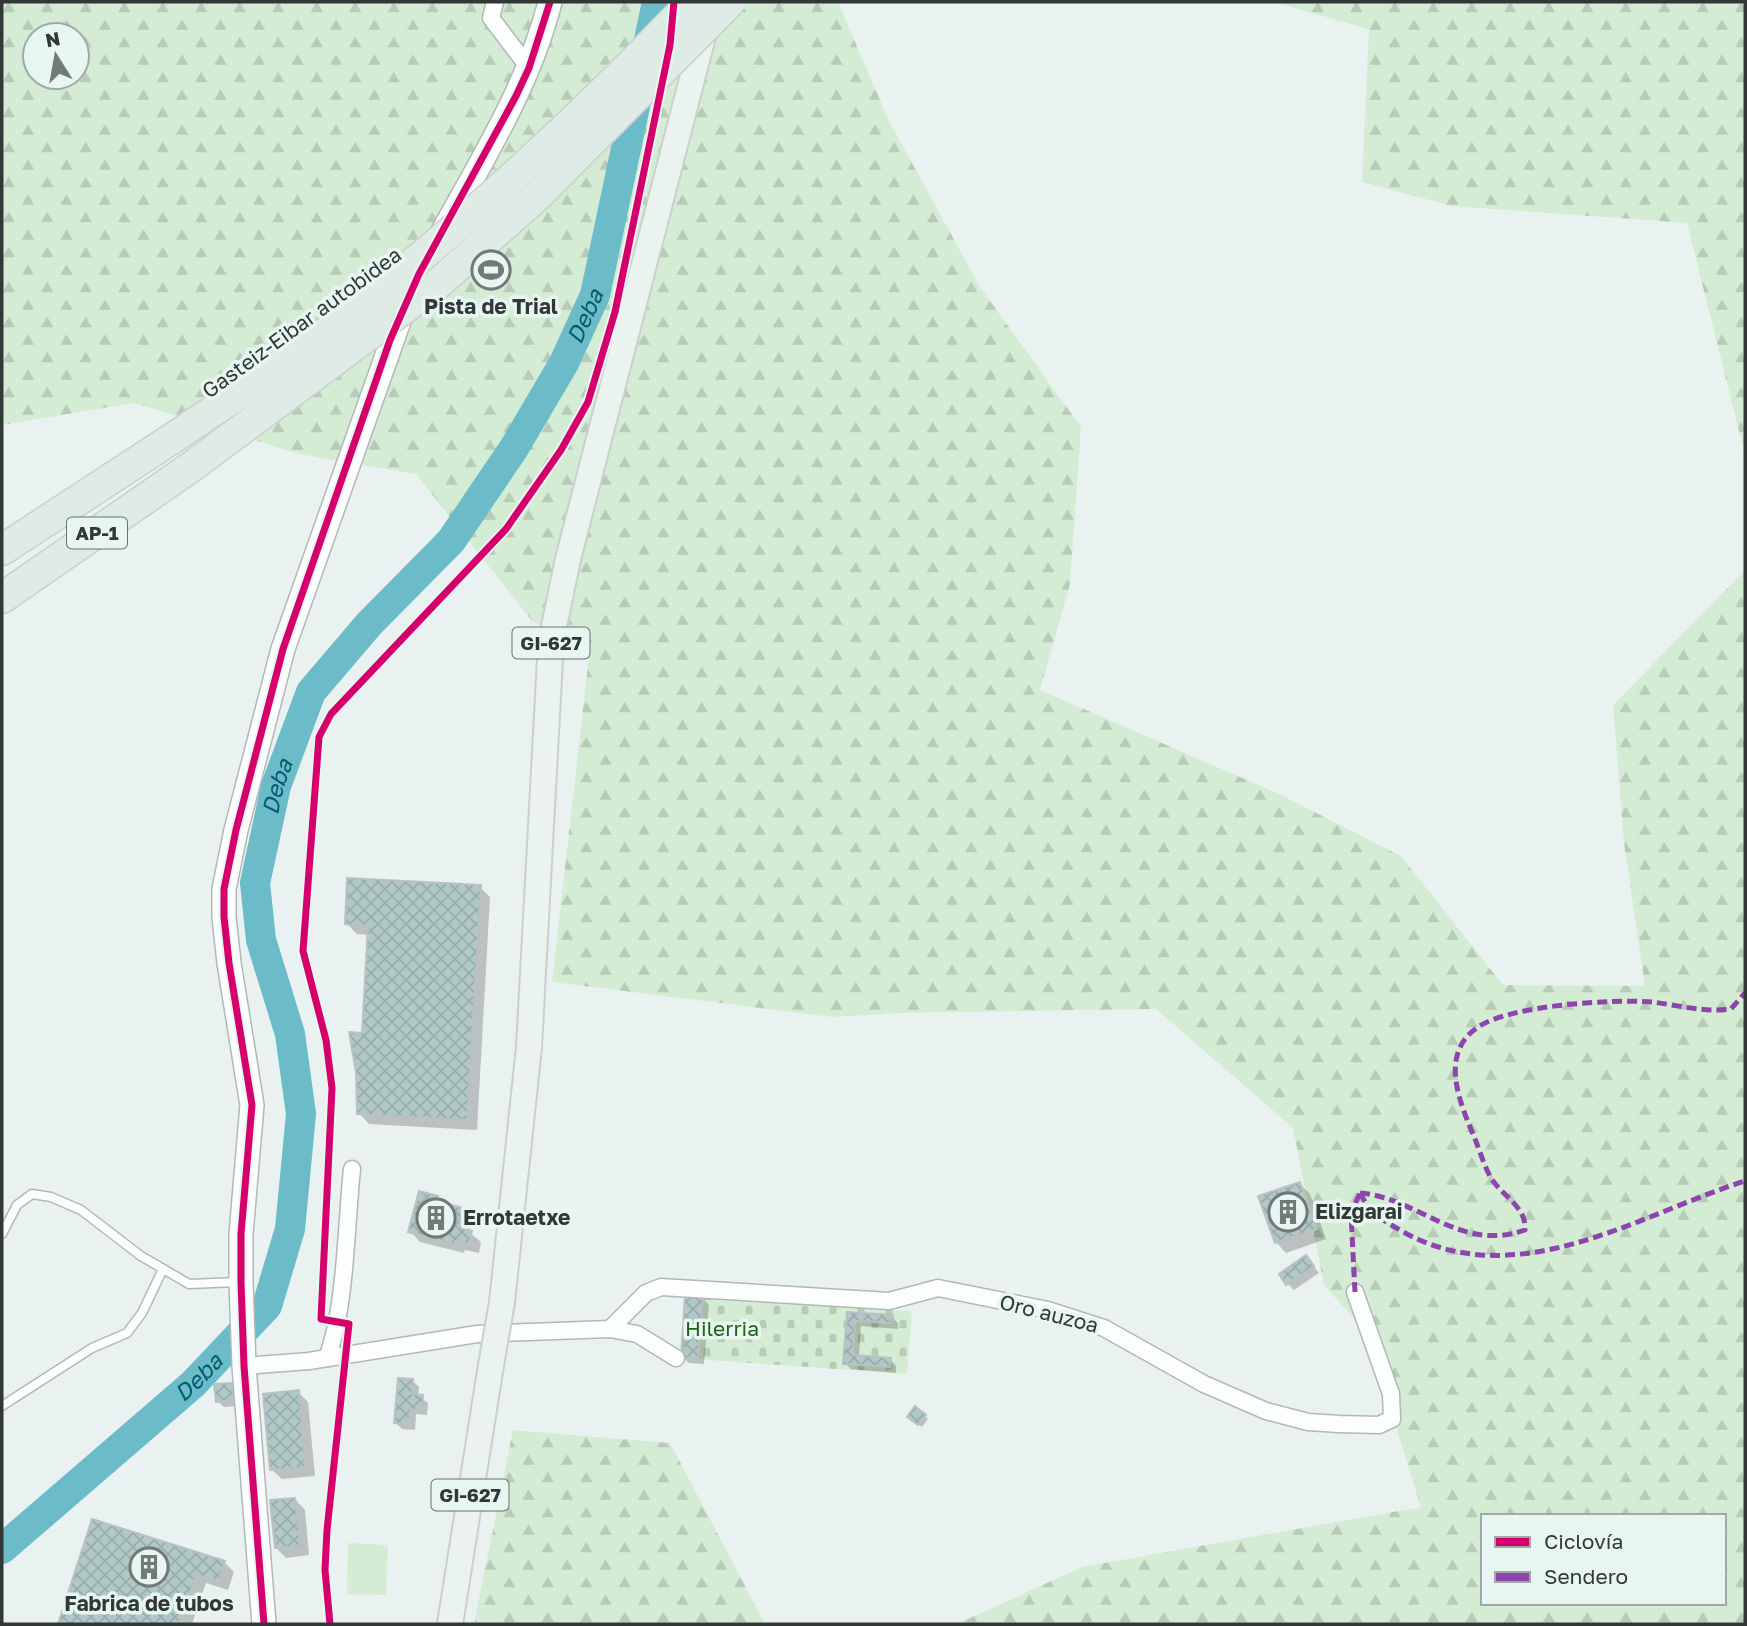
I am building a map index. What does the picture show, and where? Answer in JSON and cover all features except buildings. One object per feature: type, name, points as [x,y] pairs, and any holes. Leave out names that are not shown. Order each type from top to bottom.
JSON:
[{"type":"highway","name":"Gasteiz-Eibar autobidea","points":[[2,550],[173,438],[333,328],[515,177],[576,120],[692,2]]},
{"type":"highway","name":"AP-1","points":[[2,598],[191,467],[441,281],[538,195],[730,2]]},
{"type":"main road","name":"GI-627","points":[[450,1624],[502,1301],[529,1047],[551,641],[568,559],[712,2]]},
{"type":"street","points":[[495,2],[491,18],[529,68]]},
{"type":"street","points":[[264,1624],[244,1359],[242,1290],[241,1234],[252,1105],[224,917],[224,889],[236,830],[283,649],[390,340],[419,274],[466,191],[529,68],[550,2]]},
{"type":"street","points":[[327,1358],[334,1338],[339,1307],[352,1169]]},
{"type":"street","name":"Oro auzoa","points":[[610,1329],[646,1293],[660,1287],[889,1301],[937,1288],[1048,1310],[1104,1328],[1204,1384],[1266,1411],[1308,1422],[1379,1425],[1392,1419],[1391,1394],[1355,1292]]},
{"type":"street","points":[[244,1359],[327,1358],[477,1334],[610,1329],[637,1334],[676,1358]]},
{"type":"lane","points":[[2,1234],[17,1205],[32,1194],[51,1197],[81,1210],[163,1269],[189,1284],[242,1290]]},
{"type":"lane","points":[[2,1406],[92,1348],[127,1333],[142,1313],[163,1269]]},
{"type":"green space","points":[[2,2],[838,2],[889,121],[980,287],[1081,427],[1070,584],[1040,690],[1277,793],[1401,856],[1503,985],[1645,986],[1624,843],[1613,705],[1745,570],[1745,1624],[957,1624],[1082,1567],[1421,1507],[1366,1332],[1324,1285],[1293,1128],[1156,1009],[901,1013],[832,1017],[552,982],[590,647],[532,621],[416,474],[299,454],[134,403],[2,425]]},
{"type":"green space","points":[[1273,2],[1745,2],[1745,455],[1687,223],[1451,206],[1362,182],[1369,29]]},
{"type":"green space","name":"Hilerria","points":[[685,1295],[912,1311],[907,1374],[681,1358]]},
{"type":"green space","points":[[513,1430],[670,1443],[765,1624],[474,1624]]},
{"type":"green space","points":[[348,1543],[388,1545],[386,1595],[347,1594]]},
{"type":"waterway","name":"Deba","points":[[2,1549],[193,1384],[267,1306],[290,1229],[301,1114],[290,1034],[261,940],[255,883],[276,786],[311,692],[369,624],[451,541],[514,448],[564,363],[595,295],[657,2]]},
{"type":"marked path","points":[[1360,1193],[1402,1204],[1460,1230],[1480,1235],[1502,1235],[1525,1230],[1525,1222],[1518,1208],[1489,1173],[1459,1095],[1456,1065],[1466,1038],[1493,1019],[1537,1009],[1634,1001],[1721,1010],[1731,1009],[1745,993]]},
{"type":"marked path","points":[[1360,1193],[1374,1212],[1407,1234],[1450,1250],[1492,1255],[1535,1252],[1578,1242],[1745,1181]]},
{"type":"marked path","points":[[1355,1292],[1351,1213],[1360,1193]]},
{"type":"cycle path","points":[[264,1624],[244,1366],[241,1282],[241,1234],[252,1105],[229,963],[224,889],[236,830],[283,649],[390,340],[419,274],[516,96],[529,68],[550,2]]},
{"type":"cycle path","points":[[330,1624],[325,1570],[327,1530],[349,1324],[321,1319],[332,1088],[326,1040],[303,951],[319,737],[331,714],[506,529],[561,450],[588,402],[615,312],[670,45],[674,2]]},
{"type":"place","name":"Pista de Trial","points":[[491,270]]},
{"type":"place","name":"Elizgarai","points":[[1288,1212]]},
{"type":"place","name":"Errotaetxe","points":[[436,1218]]},
{"type":"place","name":"Fabrica de tubos","points":[[149,1567]]}]
